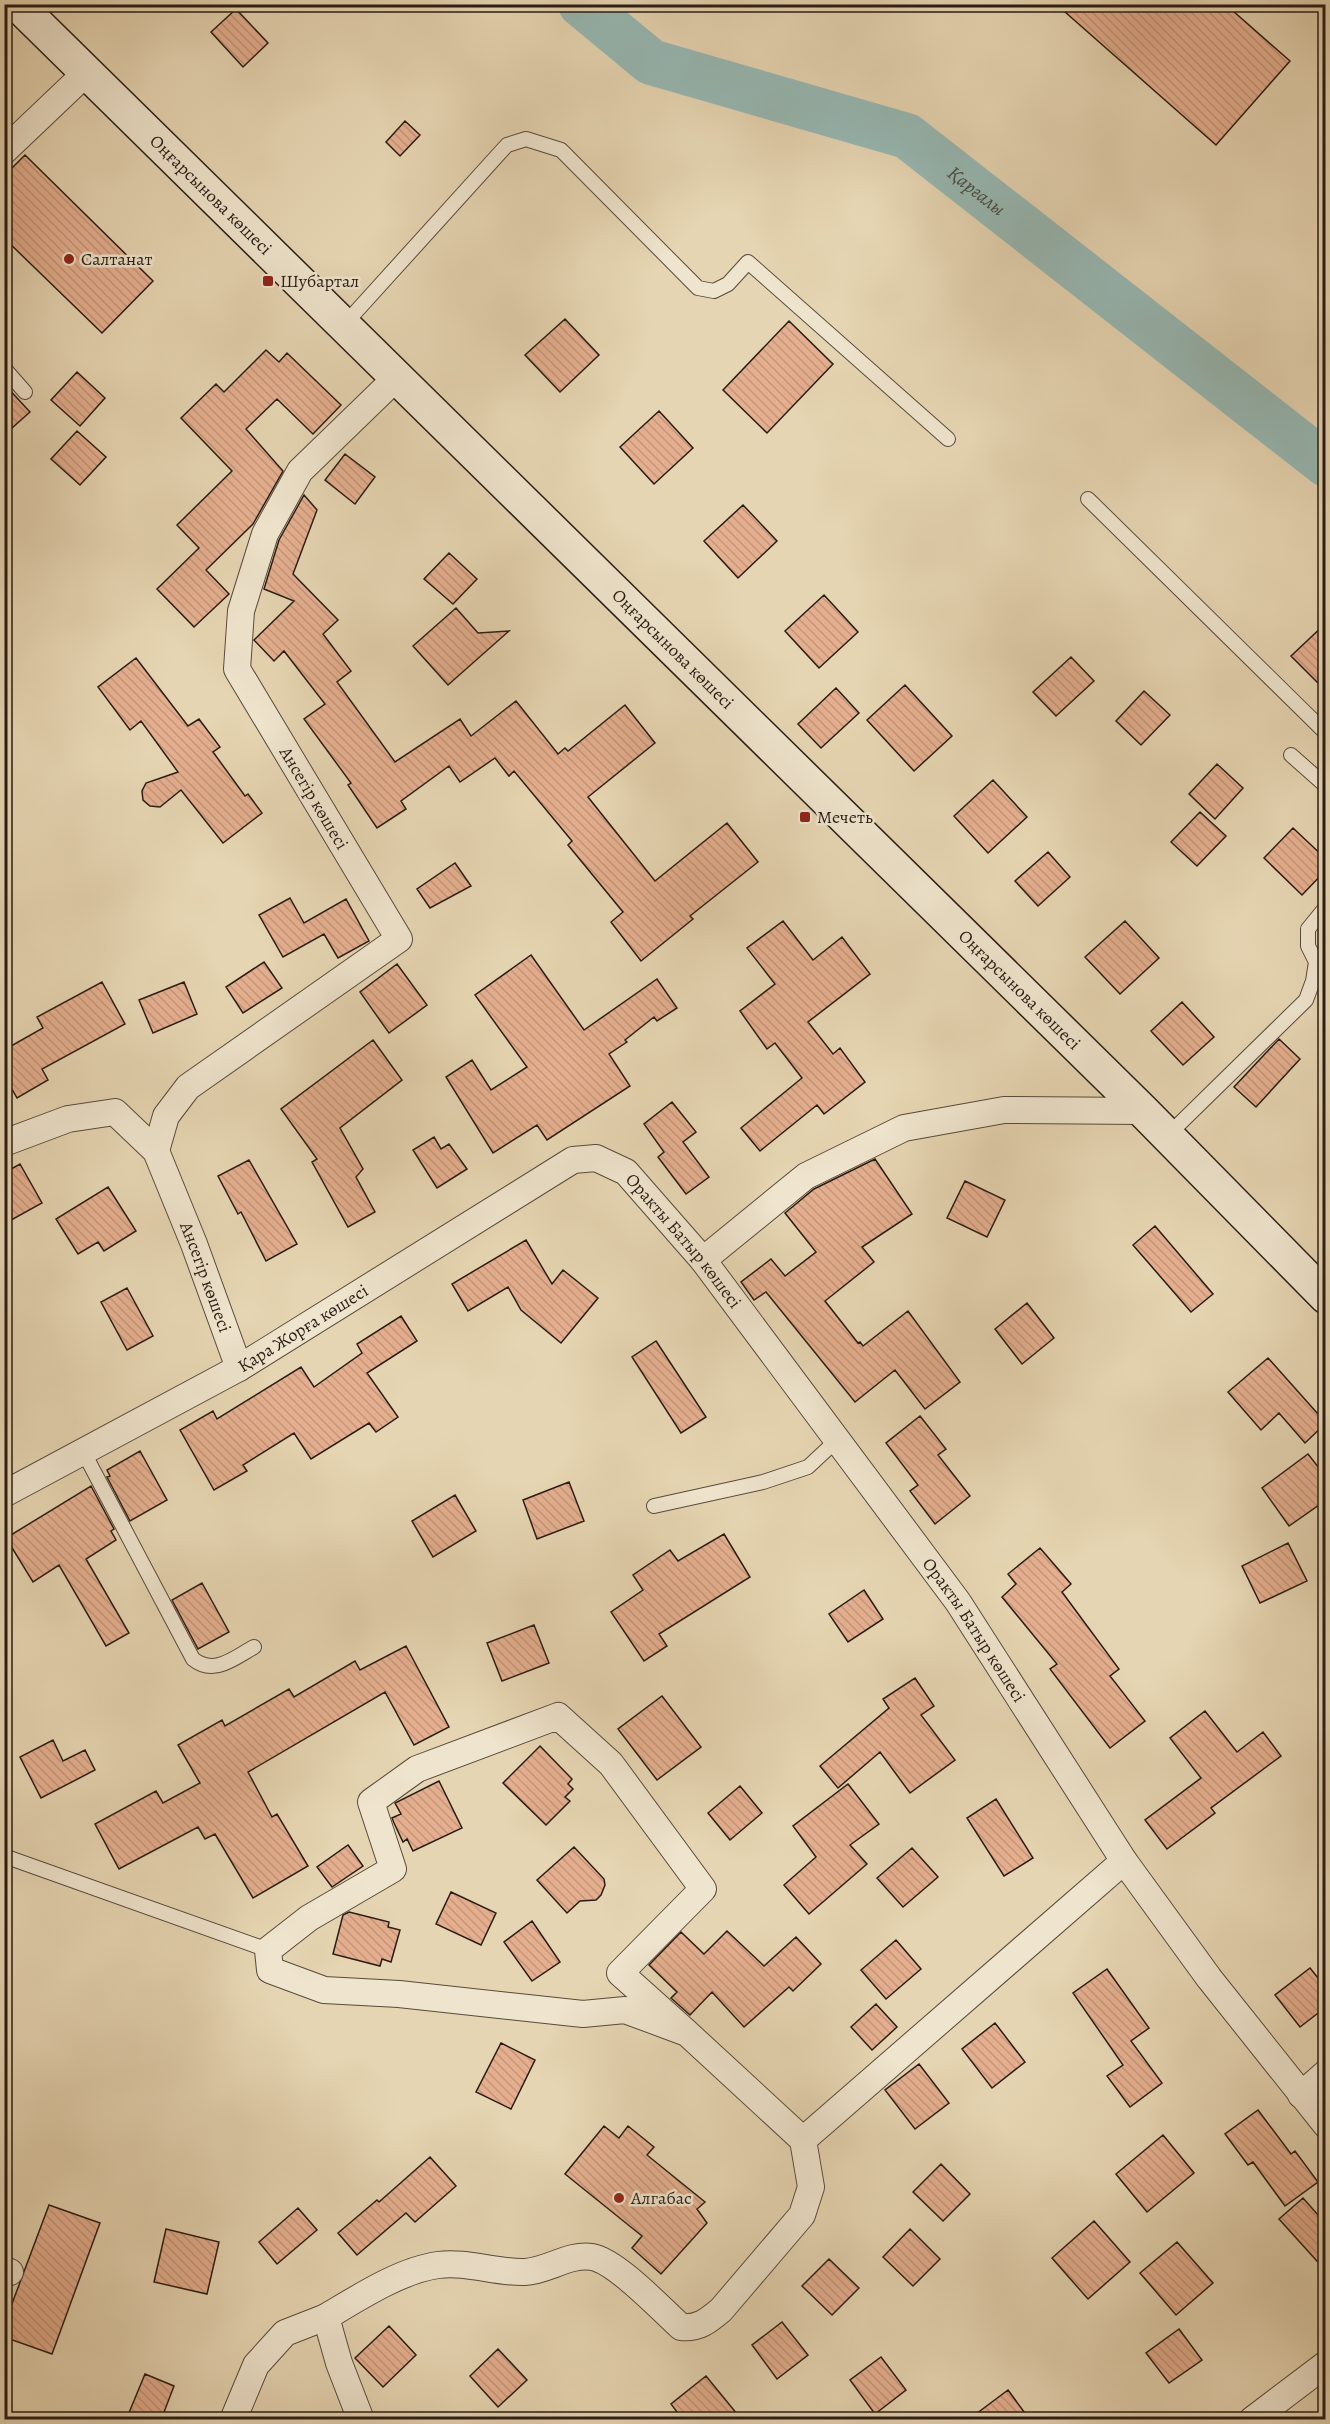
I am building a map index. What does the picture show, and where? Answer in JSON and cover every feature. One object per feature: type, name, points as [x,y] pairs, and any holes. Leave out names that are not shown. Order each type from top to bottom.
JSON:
[{"type":"main road","name":"Оңғарсынова көшесі","points":[[17,4],[1143,1111],[1326,1297]]},
{"type":"street","points":[[4,151],[86,73]]},
{"type":"street","name":"Ансегір көшесі","points":[[156,1151],[166,1116],[188,1087],[399,939],[237,669],[241,611],[265,534],[300,471],[396,378]]},
{"type":"street","points":[[703,1260],[806,1176],[904,1128],[1004,1110],[1143,1111]]},
{"type":"street","name":"Ансегір көшесі","points":[[4,1143],[68,1119],[115,1112],[156,1151],[194,1244],[239,1368]]},
{"type":"street","name":"Оракты Батыр көшесі","points":[[596,1158],[626,1172],[703,1260],[958,1602],[1125,1861],[1209,1978],[1326,2125]]},
{"type":"street","name":"Қара Жорға көшесі","points":[[4,1494],[239,1368],[573,1161],[596,1158]]},
{"type":"street","points":[[233,2420],[256,2365],[285,2333],[326,2317],[404,2276],[438,2265],[478,2266],[525,2272],[544,2269],[573,2259],[592,2257],[614,2267],[681,2327],[691,2328],[707,2322],[802,2215],[811,2187],[803,2140],[687,2033],[620,1973],[703,1888],[611,1764],[558,1716],[417,1769],[371,1802],[393,1869],[309,1918],[268,1950],[270,1970],[324,1989],[421,1996],[583,2014],[625,2010],[687,2033]]},
{"type":"street","points":[[803,2140],[1125,1861]]},
{"type":"street","points":[[1301,2095],[1326,2073]]},
{"type":"street","points":[[326,2317],[339,2363],[361,2420]]},
{"type":"street","points":[[1252,2420],[1326,2364]]},
{"type":"lane","points":[[343,326],[507,146],[526,139],[561,150],[698,288],[714,291],[728,284],[748,262],[948,439]]},
{"type":"lane","points":[[4,368],[25,392]]},
{"type":"lane","points":[[1088,499],[1326,733]]},
{"type":"lane","points":[[1291,755],[1326,786]]},
{"type":"lane","points":[[1167,1136],[1306,1000],[1313,981],[1316,962],[1308,946],[1308,928],[1326,907]]},
{"type":"lane","points":[[654,1506],[763,1482],[808,1467],[837,1440]]},
{"type":"lane","points":[[82,1451],[193,1659],[201,1666],[213,1668],[254,1647]]},
{"type":"lane","points":[[4,1856],[268,1950]]},
{"type":"building","points":[[1056,4],[1225,4],[1290,61],[1216,145]]},
{"type":"building","points":[[236,9],[268,43],[243,67],[211,32]]},
{"type":"building","points":[[405,121],[420,135],[400,156],[386,142]]},
{"type":"building","points":[[25,155],[153,281],[102,333],[4,238],[4,176]]},
{"type":"building","points":[[565,319],[599,355],[560,392],[525,355]]},
{"type":"building","points":[[789,321],[833,364],[767,433],[723,390]]},
{"type":"building","points":[[266,350],[279,362],[287,353],[341,405],[313,434],[277,399],[246,429],[283,471],[253,524],[206,570],[229,594],[194,627],[157,589],[199,548],[177,525],[232,471],[181,418],[216,384],[224,392]]},
{"type":"building","points":[[77,372],[105,398],[80,426],[51,400]]},
{"type":"building","points":[[4,384],[30,412],[4,435]]},
{"type":"building","points":[[659,411],[693,448],[654,484],[620,447]]},
{"type":"building","points":[[77,431],[106,457],[80,485],[51,459]]},
{"type":"building","points":[[345,454],[375,477],[355,504],[325,480]]},
{"type":"building","points":[[304,495],[317,510],[293,574],[338,620],[323,634],[351,671],[337,682],[395,762],[460,719],[471,736],[516,701],[558,754],[565,748],[568,751],[625,705],[655,743],[588,797],[655,881],[727,823],[758,862],[690,916],[693,919],[641,961],[611,922],[623,912],[568,845],[572,841],[514,771],[509,776],[495,758],[460,782],[449,766],[401,801],[406,809],[377,828],[348,785],[351,783],[304,719],[325,704],[284,651],[274,661],[254,640],[294,601],[264,589],[279,540]]},
{"type":"building","points":[[743,505],[777,541],[738,578],[704,541]]},
{"type":"building","points":[[449,553],[477,579],[453,604],[424,579]]},
{"type":"building","points":[[824,595],[858,632],[819,668],[785,631]]},
{"type":"building","points":[[456,608],[478,633],[509,631],[448,685],[413,646]]},
{"type":"building","points":[[1326,623],[1326,691],[1291,656]]},
{"type":"building","points":[[1071,657],[1094,681],[1056,716],[1033,692]]},
{"type":"building","points":[[136,658],[188,726],[199,719],[220,747],[213,752],[245,796],[248,794],[262,813],[223,843],[181,790],[160,807],[150,806],[143,800],[142,791],[146,783],[178,772],[141,721],[130,730],[98,687]]},
{"type":"building","points":[[905,685],[952,736],[914,771],[867,720]]},
{"type":"building","points":[[836,688],[859,713],[821,748],[798,724]]},
{"type":"building","points":[[1144,691],[1170,715],[1141,745],[1116,721]]},
{"type":"building","points":[[1217,764],[1243,788],[1215,819],[1189,794]]},
{"type":"building","points":[[993,780],[1027,817],[988,853],[954,816]]},
{"type":"building","points":[[1200,812],[1226,836],[1197,866],[1171,842]]},
{"type":"building","points":[[1293,828],[1326,859],[1326,870],[1302,895],[1264,858]]},
{"type":"building","points":[[1048,852],[1070,877],[1038,906],[1015,881]]},
{"type":"building","points":[[455,863],[471,886],[430,908],[417,889]]},
{"type":"building","points":[[290,898],[304,923],[346,899],[369,941],[338,958],[324,934],[283,957],[259,915]]},
{"type":"building","points":[[783,921],[813,960],[842,937],[870,974],[808,1022],[833,1054],[840,1048],[865,1082],[824,1114],[817,1105],[760,1151],[741,1128],[802,1078],[775,1043],[767,1049],[740,1011],[775,984],[747,948]]},
{"type":"building","points":[[1125,921],[1159,958],[1120,994],[1085,957]]},
{"type":"building","points":[[531,955],[584,1030],[657,979],[677,1008],[657,1021],[654,1017],[625,1040],[627,1042],[609,1054],[630,1086],[547,1140],[537,1125],[493,1153],[446,1077],[472,1060],[491,1090],[527,1067],[475,995]]},
{"type":"building","points":[[264,962],[282,988],[243,1013],[226,987]]},
{"type":"building","points":[[397,964],[427,1005],[389,1033],[360,992]]},
{"type":"building","points":[[102,982],[125,1024],[42,1069],[48,1080],[17,1098],[4,1075],[4,1050],[43,1028],[37,1017]]},
{"type":"building","points":[[184,982],[197,1014],[153,1033],[139,1000]]},
{"type":"building","points":[[1182,1002],[1214,1037],[1183,1065],[1151,1031]]},
{"type":"building","points":[[1279,1039],[1300,1059],[1256,1107],[1234,1087]]},
{"type":"building","points":[[373,1040],[402,1080],[340,1128],[363,1169],[356,1177],[375,1212],[348,1227],[312,1162],[317,1159],[281,1109]]},
{"type":"building","points":[[672,1102],[696,1132],[683,1142],[709,1177],[686,1194],[658,1157],[664,1152],[644,1124]]},
{"type":"building","points":[[434,1137],[441,1149],[449,1144],[467,1169],[437,1188],[413,1150]]},
{"type":"building","points":[[875,1159],[912,1214],[862,1247],[874,1262],[825,1301],[858,1343],[860,1342],[863,1346],[908,1311],[960,1382],[925,1409],[895,1370],[855,1402],[766,1292],[754,1300],[741,1282],[771,1259],[785,1276],[816,1252],[785,1213],[814,1189]]},
{"type":"building","points":[[249,1160],[297,1244],[266,1261],[241,1212],[238,1214],[218,1176]]},
{"type":"building","points":[[20,1164],[42,1203],[4,1224],[4,1173]]},
{"type":"building","points":[[965,1181],[1005,1200],[987,1237],[947,1218]]},
{"type":"building","points":[[108,1187],[136,1231],[104,1251],[98,1242],[78,1254],[56,1219]]},
{"type":"building","points":[[1155,1226],[1213,1294],[1191,1312],[1133,1245]]},
{"type":"building","points":[[526,1240],[552,1284],[563,1270],[598,1298],[561,1343],[521,1310],[508,1287],[468,1311],[452,1284]]},
{"type":"building","points":[[127,1288],[153,1336],[127,1350],[101,1302]]},
{"type":"building","points":[[1027,1303],[1054,1338],[1022,1364],[995,1329]]},
{"type":"building","points":[[401,1316],[417,1341],[367,1373],[398,1417],[376,1432],[369,1423],[311,1459],[294,1433],[243,1465],[247,1471],[214,1490],[180,1430],[213,1411],[217,1419],[301,1367],[314,1387],[362,1353],[357,1344]]},
{"type":"building","points":[[656,1341],[706,1417],[681,1433],[632,1357]]},
{"type":"building","points":[[1268,1358],[1326,1423],[1305,1443],[1279,1413],[1261,1430],[1228,1392]]},
{"type":"building","points":[[920,1416],[946,1449],[938,1455],[970,1496],[935,1524],[910,1491],[918,1485],[886,1443]]},
{"type":"building","points":[[140,1451],[167,1500],[130,1521],[107,1477],[110,1476],[107,1470]]},
{"type":"building","points":[[1308,1454],[1326,1477],[1326,1500],[1289,1526],[1262,1488]]},
{"type":"building","points":[[569,1482],[584,1521],[537,1539],[523,1500]]},
{"type":"building","points":[[91,1486],[114,1529],[111,1531],[116,1540],[86,1559],[129,1633],[106,1646],[59,1565],[33,1582],[6,1538]]},
{"type":"building","points":[[455,1495],[476,1531],[433,1557],[412,1521]]},
{"type":"building","points":[[724,1534],[750,1577],[659,1634],[667,1646],[644,1661],[611,1612],[643,1590],[633,1575],[670,1550],[678,1561]]},
{"type":"building","points":[[1288,1543],[1307,1581],[1260,1603],[1242,1566]]},
{"type":"building","points":[[1040,1548],[1071,1584],[1062,1592],[1119,1669],[1110,1676],[1145,1721],[1110,1748],[1050,1669],[1057,1664],[1002,1597],[1016,1584],[1008,1574]]},
{"type":"building","points":[[202,1583],[229,1632],[198,1649],[172,1600]]},
{"type":"building","points":[[864,1590],[883,1619],[848,1642],[829,1614]]},
{"type":"building","points":[[534,1625],[549,1663],[502,1681],[487,1643]]},
{"type":"building","points":[[406,1646],[449,1727],[414,1745],[385,1692],[248,1772],[272,1817],[277,1814],[308,1866],[253,1898],[215,1834],[205,1839],[198,1827],[119,1869],[95,1824],[156,1791],[163,1803],[200,1783],[178,1745],[222,1720],[225,1726],[289,1689],[294,1697],[355,1661],[360,1670]]},
{"type":"building","points":[[915,1678],[934,1706],[921,1715],[955,1760],[910,1793],[880,1752],[838,1788],[820,1766],[889,1708],[883,1699]]},
{"type":"building","points":[[662,1696],[701,1747],[657,1780],[618,1729]]},
{"type":"building","points":[[1205,1711],[1237,1752],[1263,1732],[1281,1756],[1211,1808],[1215,1813],[1167,1849],[1145,1820],[1201,1778],[1170,1738]]},
{"type":"building","points":[[53,1740],[63,1761],[85,1750],[95,1770],[41,1798],[20,1757]]},
{"type":"building","points":[[540,1746],[572,1779],[568,1784],[573,1789],[565,1797],[570,1801],[546,1825],[503,1783]]},
{"type":"building","points":[[439,1781],[462,1828],[413,1851],[407,1839],[403,1842],[392,1818],[401,1814],[395,1803]]},
{"type":"building","points":[[848,1784],[879,1824],[850,1845],[867,1864],[809,1914],[784,1885],[816,1857],[793,1826]]},
{"type":"building","points":[[740,1786],[762,1813],[730,1840],[708,1813]]},
{"type":"building","points":[[996,1799],[1033,1858],[1004,1876],[967,1818]]},
{"type":"building","points":[[348,1845],[363,1866],[332,1887],[317,1867]]},
{"type":"building","points":[[574,1847],[604,1879],[605,1885],[596,1900],[580,1901],[567,1913],[537,1880]]},
{"type":"building","points":[[912,1848],[938,1877],[903,1907],[877,1878]]},
{"type":"building","points":[[451,1892],[496,1913],[481,1945],[436,1924]]},
{"type":"building","points":[[349,1912],[389,1922],[388,1927],[400,1930],[391,1962],[382,1959],[380,1966],[333,1954],[343,1915]]},
{"type":"building","points":[[532,1921],[560,1962],[532,1981],[504,1942]]},
{"type":"building","points":[[727,1931],[764,1966],[796,1937],[821,1964],[793,1991],[789,1987],[744,2027],[712,1992],[690,2015],[671,1998],[677,1992],[649,1965],[681,1932],[704,1954]]},
{"type":"building","points":[[896,1940],[921,1969],[886,1999],[861,1970]]},
{"type":"building","points":[[1310,1968],[1326,1988],[1326,2007],[1300,2027],[1275,1995]]},
{"type":"building","points":[[1107,1969],[1149,2028],[1131,2041],[1162,2083],[1130,2107],[1107,2076],[1123,2065],[1073,1993]]},
{"type":"building","points":[[876,2004],[897,2027],[872,2050],[851,2027]]},
{"type":"building","points":[[995,2023],[1025,2062],[992,2088],[962,2049]]},
{"type":"building","points":[[501,2043],[535,2060],[511,2109],[476,2092]]},
{"type":"building","points":[[919,2064],[949,2103],[915,2129],[885,2090]]},
{"type":"building","points":[[1258,2110],[1291,2154],[1295,2151],[1318,2182],[1285,2206],[1253,2162],[1248,2165],[1225,2134]]},
{"type":"building","points":[[604,2126],[619,2138],[628,2126],[654,2147],[647,2155],[705,2202],[697,2209],[707,2223],[661,2274],[632,2248],[642,2236],[565,2174]]},
{"type":"building","points":[[1163,2135],[1194,2173],[1147,2212],[1116,2174]]},
{"type":"building","points":[[430,2157],[456,2186],[415,2222],[406,2213],[357,2255],[338,2233],[377,2200],[379,2202]]},
{"type":"building","points":[[941,2164],[970,2194],[943,2221],[913,2192]]},
{"type":"building","points":[[1303,2198],[1326,2224],[1326,2271],[1279,2219]]},
{"type":"building","points":[[49,2205],[100,2223],[52,2354],[4,2337],[4,2325]]},
{"type":"building","points":[[298,2208],[317,2230],[277,2264],[259,2242]]},
{"type":"building","points":[[1094,2221],[1130,2262],[1088,2299],[1052,2258]]},
{"type":"building","points":[[166,2229],[219,2242],[207,2294],[154,2282]]},
{"type":"building","points":[[910,2229],[940,2259],[913,2286],[883,2257]]},
{"type":"building","points":[[1177,2242],[1213,2283],[1176,2315],[1140,2273]]},
{"type":"building","points":[[829,2259],[859,2288],[832,2315],[802,2286]]},
{"type":"building","points":[[782,2322],[808,2355],[777,2379],[752,2345]]},
{"type":"building","points":[[389,2326],[416,2355],[383,2387],[355,2358]]},
{"type":"building","points":[[1179,2329],[1202,2360],[1169,2383],[1146,2353]]},
{"type":"building","points":[[498,2349],[527,2380],[498,2407],[470,2376]]},
{"type":"building","points":[[881,2357],[906,2390],[875,2414],[850,2380]]},
{"type":"building","points":[[145,2374],[174,2386],[161,2420],[126,2420]]},
{"type":"building","points":[[706,2376],[742,2420],[683,2420],[671,2404]]},
{"type":"building","points":[[1008,2390],[1030,2420],[968,2420]]},
{"type":"waterway","name":"Қарғалы","points":[[581,4],[651,62],[907,136],[1326,464]]},
{"type":"place","name":"Салтанат","points":[[69,259]]},
{"type":"place","name":"Шубартал","points":[[268,281]]},
{"type":"place","name":"Мечеть","points":[[805,817]]},
{"type":"place","name":"Алгабас","points":[[619,2198]]}]
